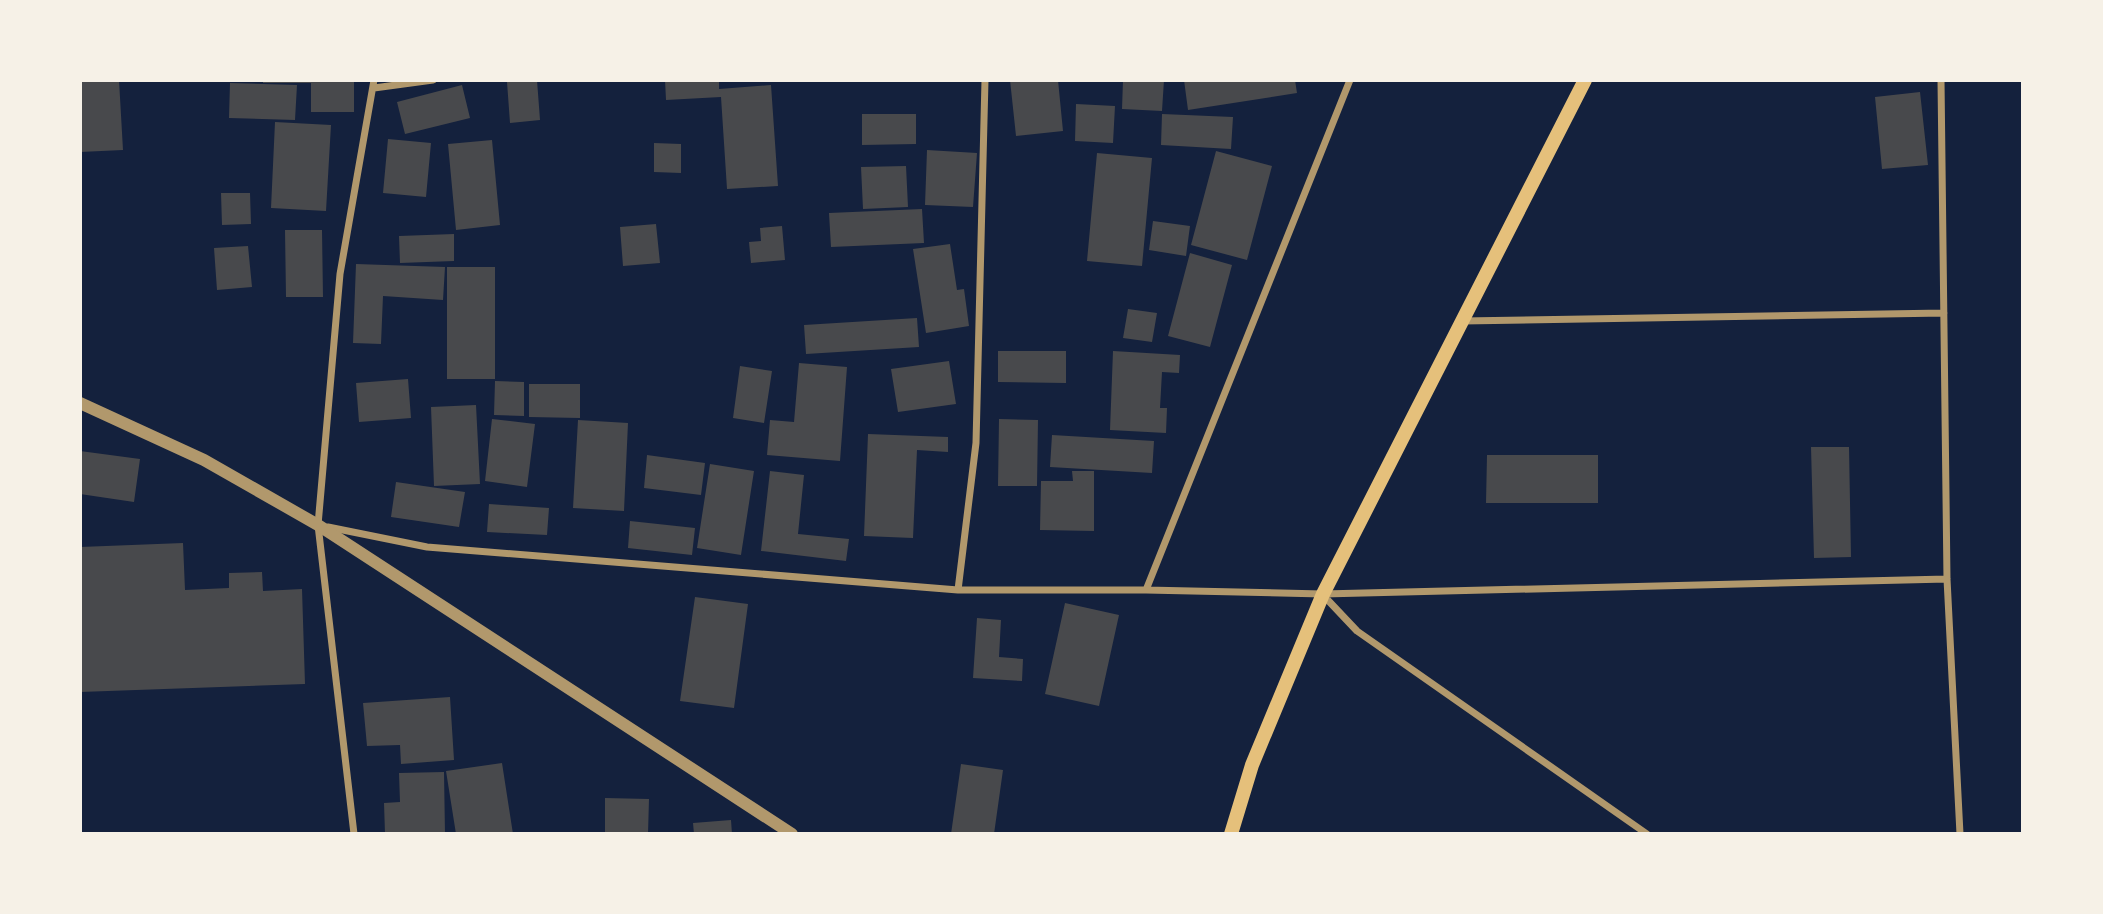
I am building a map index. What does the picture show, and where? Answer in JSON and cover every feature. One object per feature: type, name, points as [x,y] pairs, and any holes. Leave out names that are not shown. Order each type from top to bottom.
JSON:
[{"type":"main road","points":[[1231,834],[1252,765],[1323,594],[1586,80]]},
{"type":"street","points":[[354,834],[318,525],[340,274],[374,84],[433,80]]},
{"type":"street","points":[[958,590],[976,443],[985,80]]},
{"type":"street","points":[[1146,590],[1350,80]]},
{"type":"street","points":[[1941,80],[1947,579],[1960,834]]},
{"type":"street","points":[[1462,321],[1944,313]]},
{"type":"street","points":[[80,402],[204,460],[318,525],[792,834]]},
{"type":"street","points":[[318,525],[427,547],[958,590],[1323,594],[1947,579]]},
{"type":"street","points":[[1323,594],[1357,631],[1647,834]]},
{"type":"building","points":[[80,80],[119,80],[123,150],[80,152]]},
{"type":"building","points":[[263,80],[354,80],[354,112],[311,112],[311,83],[263,83]]},
{"type":"building","points":[[537,80],[540,120],[510,123],[507,82]]},
{"type":"building","points":[[665,80],[719,80],[719,89],[771,85],[778,186],[727,189],[721,97],[666,100]]},
{"type":"building","points":[[1010,80],[1058,80],[1063,131],[1016,136]]},
{"type":"building","points":[[1123,80],[1164,80],[1162,111],[1122,109]]},
{"type":"building","points":[[1184,80],[1295,80],[1297,93],[1188,110]]},
{"type":"building","points":[[230,83],[297,85],[295,120],[229,118]]},
{"type":"building","points":[[462,85],[470,118],[405,134],[397,102]]},
{"type":"building","points":[[1920,92],[1928,165],[1882,169],[1875,97]]},
{"type":"building","points":[[1076,104],[1115,106],[1113,143],[1075,141]]},
{"type":"building","points":[[862,114],[916,114],[916,144],[862,145]]},
{"type":"building","points":[[1162,114],[1233,117],[1231,149],[1161,145]]},
{"type":"building","points":[[275,122],[331,125],[326,211],[271,208]]},
{"type":"building","points":[[388,139],[431,143],[426,197],[383,193]]},
{"type":"building","points":[[492,140],[500,225],[456,230],[448,144]]},
{"type":"building","points":[[654,143],[681,144],[681,173],[654,172]]},
{"type":"building","points":[[927,150],[977,153],[973,207],[925,205]]},
{"type":"building","points":[[1216,151],[1272,166],[1247,260],[1191,245]]},
{"type":"building","points":[[1097,153],[1152,158],[1142,266],[1087,261]]},
{"type":"building","points":[[906,166],[908,207],[863,209],[861,167]]},
{"type":"building","points":[[221,193],[250,193],[251,224],[222,225]]},
{"type":"building","points":[[922,209],[924,243],[831,247],[829,213]]},
{"type":"building","points":[[1153,221],[1190,226],[1186,256],[1149,250]]},
{"type":"building","points":[[656,224],[660,263],[623,266],[620,227]]},
{"type":"building","points":[[782,226],[785,260],[751,263],[749,242],[761,241],[760,228]]},
{"type":"building","points":[[285,230],[322,230],[323,297],[286,297]]},
{"type":"building","points":[[454,234],[454,261],[400,263],[399,236]]},
{"type":"building","points":[[950,244],[957,290],[964,289],[969,326],[926,333],[913,249]]},
{"type":"building","points":[[248,246],[252,287],[217,290],[214,248]]},
{"type":"building","points":[[1190,253],[1232,265],[1210,347],[1168,336]]},
{"type":"building","points":[[356,264],[445,267],[443,300],[383,296],[381,344],[353,343]]},
{"type":"building","points":[[447,267],[495,267],[495,379],[447,379]]},
{"type":"building","points":[[1128,309],[1157,313],[1152,342],[1123,338]]},
{"type":"building","points":[[917,318],[919,347],[806,354],[804,325]]},
{"type":"building","points":[[998,351],[1066,351],[1066,383],[998,382]]},
{"type":"building","points":[[1113,351],[1180,355],[1179,373],[1162,372],[1160,408],[1167,408],[1166,433],[1110,430]]},
{"type":"building","points":[[949,361],[956,404],[898,412],[891,369]]},
{"type":"building","points":[[799,363],[847,367],[840,461],[767,455],[770,420],[794,422]]},
{"type":"building","points":[[740,366],[772,371],[764,423],[733,418]]},
{"type":"building","points":[[408,379],[411,418],[359,422],[356,383]]},
{"type":"building","points":[[495,381],[524,382],[524,416],[494,415]]},
{"type":"building","points":[[529,384],[580,384],[580,418],[529,417]]},
{"type":"building","points":[[476,405],[480,484],[434,486],[431,407]]},
{"type":"building","points":[[492,419],[535,424],[527,487],[485,481]]},
{"type":"building","points":[[999,419],[1038,420],[1037,486],[998,486]]},
{"type":"building","points":[[578,420],[628,423],[624,511],[573,508]]},
{"type":"building","points":[[868,434],[948,437],[948,452],[917,450],[913,538],[864,536]]},
{"type":"building","points":[[1052,435],[1154,441],[1152,473],[1050,467]]},
{"type":"building","points":[[1811,447],[1849,447],[1851,557],[1814,558]]},
{"type":"building","points":[[80,451],[140,459],[134,502],[80,494]]},
{"type":"building","points":[[647,455],[705,463],[701,495],[644,488]]},
{"type":"building","points":[[1487,455],[1598,455],[1598,503],[1486,503]]},
{"type":"building","points":[[710,464],[754,471],[741,555],[697,548]]},
{"type":"building","points":[[770,471],[804,475],[798,534],[849,539],[846,561],[761,551]]},
{"type":"building","points":[[1072,471],[1094,471],[1094,531],[1040,530],[1041,481],[1073,481]]},
{"type":"building","points":[[396,482],[465,492],[459,527],[391,517]]},
{"type":"building","points":[[489,504],[549,508],[547,535],[487,532]]},
{"type":"building","points":[[630,521],[695,528],[692,555],[628,548]]},
{"type":"building","points":[[183,543],[185,590],[229,588],[229,573],[262,572],[263,591],[302,589],[305,684],[80,692],[80,547]]},
{"type":"building","points":[[695,597],[748,604],[734,708],[680,701]]},
{"type":"building","points":[[1065,603],[1119,615],[1099,706],[1045,694]]},
{"type":"building","points":[[977,618],[1001,620],[999,657],[1023,659],[1022,681],[973,678]]},
{"type":"building","points":[[450,697],[454,760],[401,764],[400,745],[367,746],[363,703]]},
{"type":"building","points":[[502,763],[513,834],[456,834],[446,771]]},
{"type":"building","points":[[961,764],[1003,770],[994,834],[951,834]]},
{"type":"building","points":[[444,772],[445,834],[385,834],[384,803],[400,802],[399,773]]},
{"type":"building","points":[[605,798],[649,799],[648,834],[605,834]]},
{"type":"building","points":[[731,820],[732,834],[694,834],[693,823]]}]
